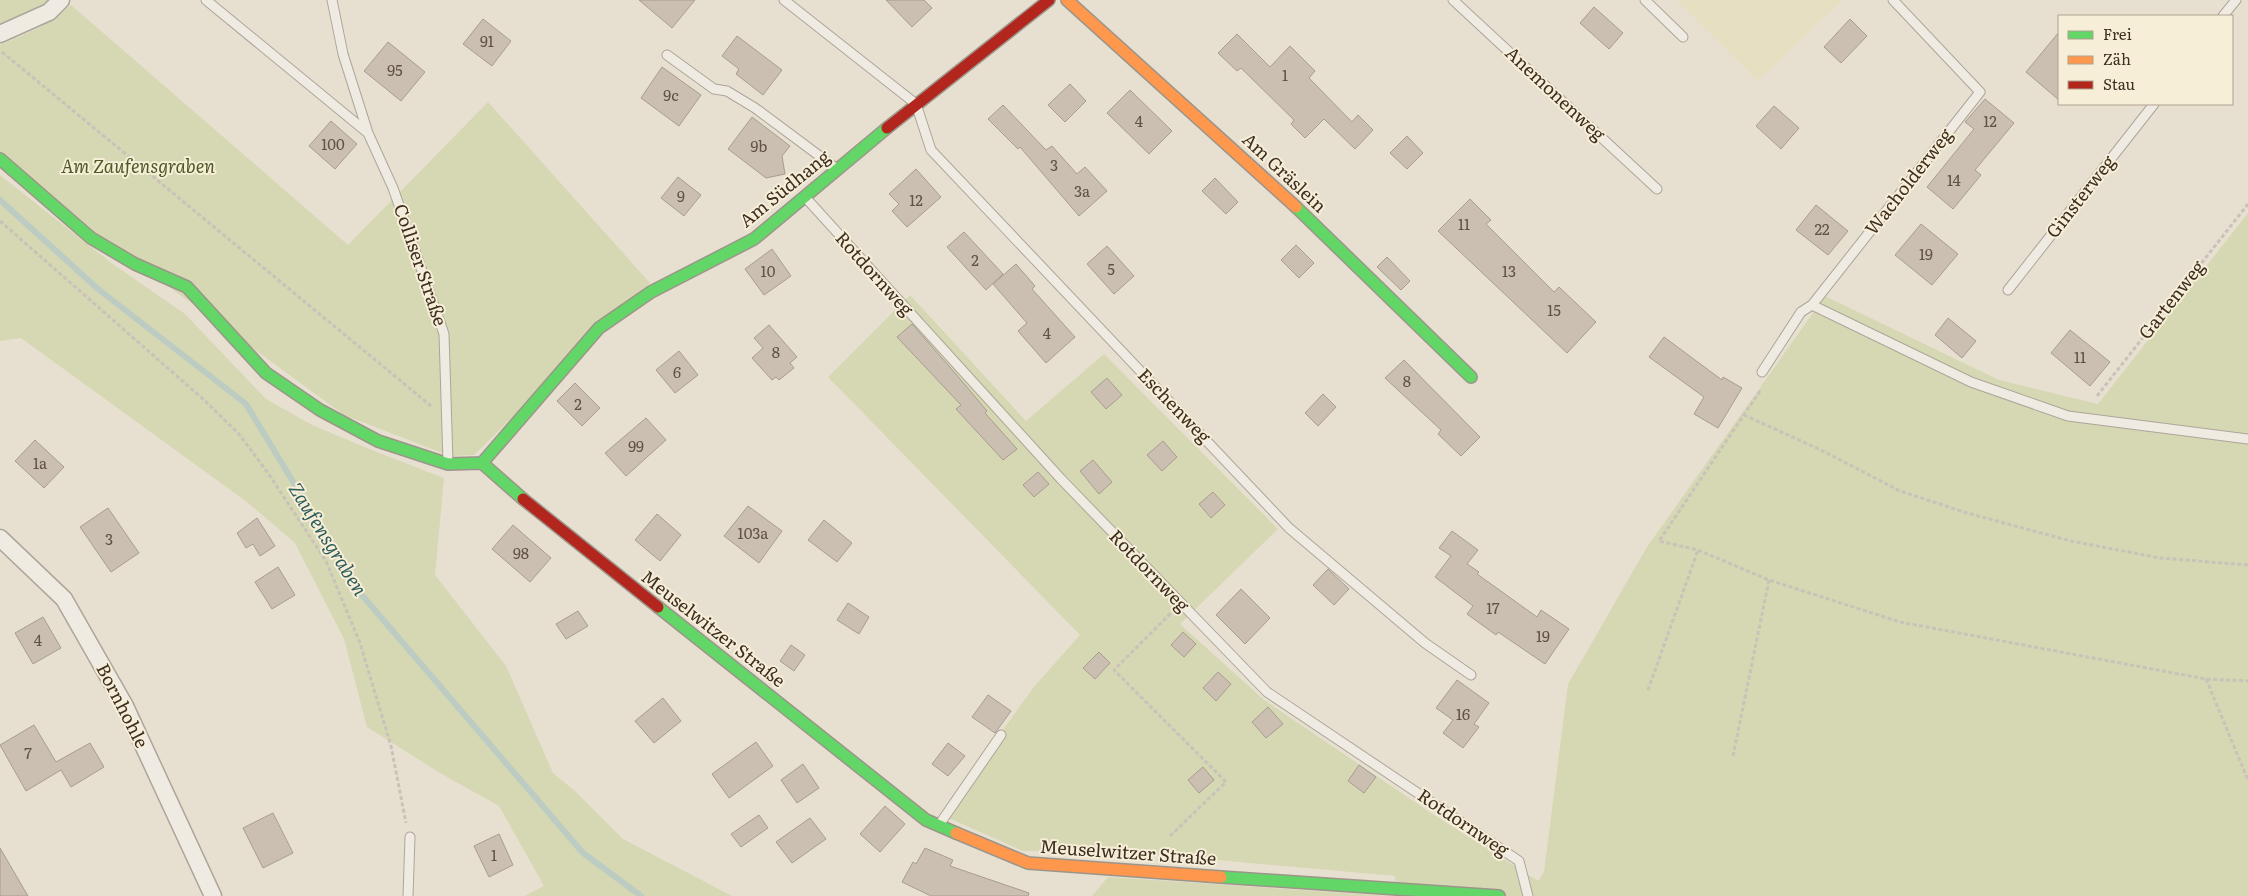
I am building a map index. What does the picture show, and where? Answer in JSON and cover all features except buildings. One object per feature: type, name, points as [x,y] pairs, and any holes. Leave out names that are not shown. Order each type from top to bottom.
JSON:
[{"type":"street","points":[[0,34],[49,12],[61,0]]},
{"type":"street","name":"Am Südhang","points":[[482,463],[599,328],[651,292],[754,239],[916,104],[1049,0]]},
{"type":"street","name":"Am Gräslein","points":[[1067,0],[1294,205],[1471,377]]},
{"type":"street","points":[[0,159],[91,238],[134,264],[186,287],[266,373],[312,405],[378,441],[448,464],[482,463]]},
{"type":"street","name":"Meuselwitzer Straße","points":[[482,463],[535,510],[926,820],[939,826],[1028,863],[1499,896]]},
{"type":"street","name":"Bornhohle","points":[[0,538],[64,599],[124,706],[213,896]]},
{"type":"lane","name":"Colliser Straße","points":[[206,0],[368,133]]},
{"type":"lane","name":"Colliser Straße","points":[[332,0],[343,54],[368,133],[393,188],[444,334],[448,464]]},
{"type":"lane","points":[[784,0],[916,104]]},
{"type":"lane","name":"Anemonenweg","points":[[1453,0],[1657,189]]},
{"type":"lane","points":[[1645,0],[1683,37]]},
{"type":"lane","name":"Wacholderweg","points":[[1762,372],[1802,312],[1812,305],[1980,92],[1893,0]]},
{"type":"lane","points":[[2224,15],[2236,0]]},
{"type":"lane","points":[[667,54],[714,89],[727,91],[755,108],[838,169]]},
{"type":"lane","name":"Eschenweg","points":[[916,104],[931,150],[1289,528],[1425,643],[1471,675]]},
{"type":"lane","name":"Ginsterweg","points":[[2008,290],[2153,105]]},
{"type":"lane","name":"Rotdornweg","points":[[804,197],[1061,479],[1267,692],[1519,861],[1528,896]]},
{"type":"lane","points":[[1812,305],[1971,382],[2068,416],[2248,439]]},
{"type":"lane","points":[[939,826],[1001,735]]},
{"type":"lane","points":[[408,896],[410,837]]},
{"type":"path","points":[[0,51],[446,420]]},
{"type":"path","name":"Gartenweg","points":[[2097,396],[2248,204]]},
{"type":"path","points":[[0,221],[203,399],[239,434],[268,473],[326,561],[360,643],[391,746],[404,816],[410,837]]},
{"type":"path","points":[[1760,391],[1659,540],[1698,550],[1770,580],[1900,622],[2206,679],[2248,681]]},
{"type":"path","points":[[1744,415],[1821,450],[1900,491],[1967,513],[2071,541],[2160,558],[2248,565]]},
{"type":"path","points":[[1648,690],[1698,550]]},
{"type":"path","points":[[1733,756],[1770,580]]},
{"type":"path","points":[[1170,836],[1226,782],[1114,670],[1180,603]]},
{"type":"path","points":[[2206,679],[2248,780]]},
{"type":"shaded area","points":[[1676,0],[1843,0],[1758,81]]},
{"type":"green space","points":[[0,0],[52,0],[37,14],[0,29]]},
{"type":"green space","name":"Am Zaufensgraben","points":[[71,5],[348,245],[488,102],[650,283],[474,455],[450,456],[344,415],[94,232],[0,151],[0,45],[47,23]]},
{"type":"green space","points":[[0,175],[110,262],[185,314],[266,399],[312,425],[444,478],[435,575],[506,666],[553,773],[576,792],[623,839],[732,896],[525,896],[544,886],[499,806],[440,773],[367,727],[344,639],[295,543],[247,502],[21,338],[0,341]]},
{"type":"green space","points":[[2248,213],[2248,896],[1397,896],[1395,876],[1129,852],[1023,851],[942,815],[1033,688],[1080,635],[828,377],[910,295],[1026,421],[1104,354],[1278,529],[1180,624],[1264,700],[1431,813],[1538,881],[1544,872],[1568,684],[1647,547],[1825,296],[1999,380],[2098,404]]},
{"type":"green space","points":[[1108,877],[1390,896],[1092,896]]},
{"type":"waterway","name":"Zaufensgraben","points":[[0,200],[98,289],[246,404],[361,594],[583,853],[641,896]]},
{"type":"traffic: fast","points":[[482,463],[599,328],[651,292],[754,239],[887,128]]},
{"type":"traffic: fast","points":[[0,159],[91,238],[135,264],[187,287],[266,373],[320,410],[378,441],[448,464],[482,463],[523,499]]},
{"type":"traffic: fast","points":[[1296,207],[1471,377]]},
{"type":"traffic: fast","points":[[658,607],[926,820],[956,833]]},
{"type":"traffic: fast","points":[[1221,877],[1499,896]]},
{"type":"traffic: slow","points":[[1067,0],[1296,207]]},
{"type":"traffic: slow","points":[[956,833],[1028,863],[1221,877]]},
{"type":"traffic: jam","points":[[887,128],[1049,0]]},
{"type":"traffic: jam","points":[[523,499],[658,607]]}]
